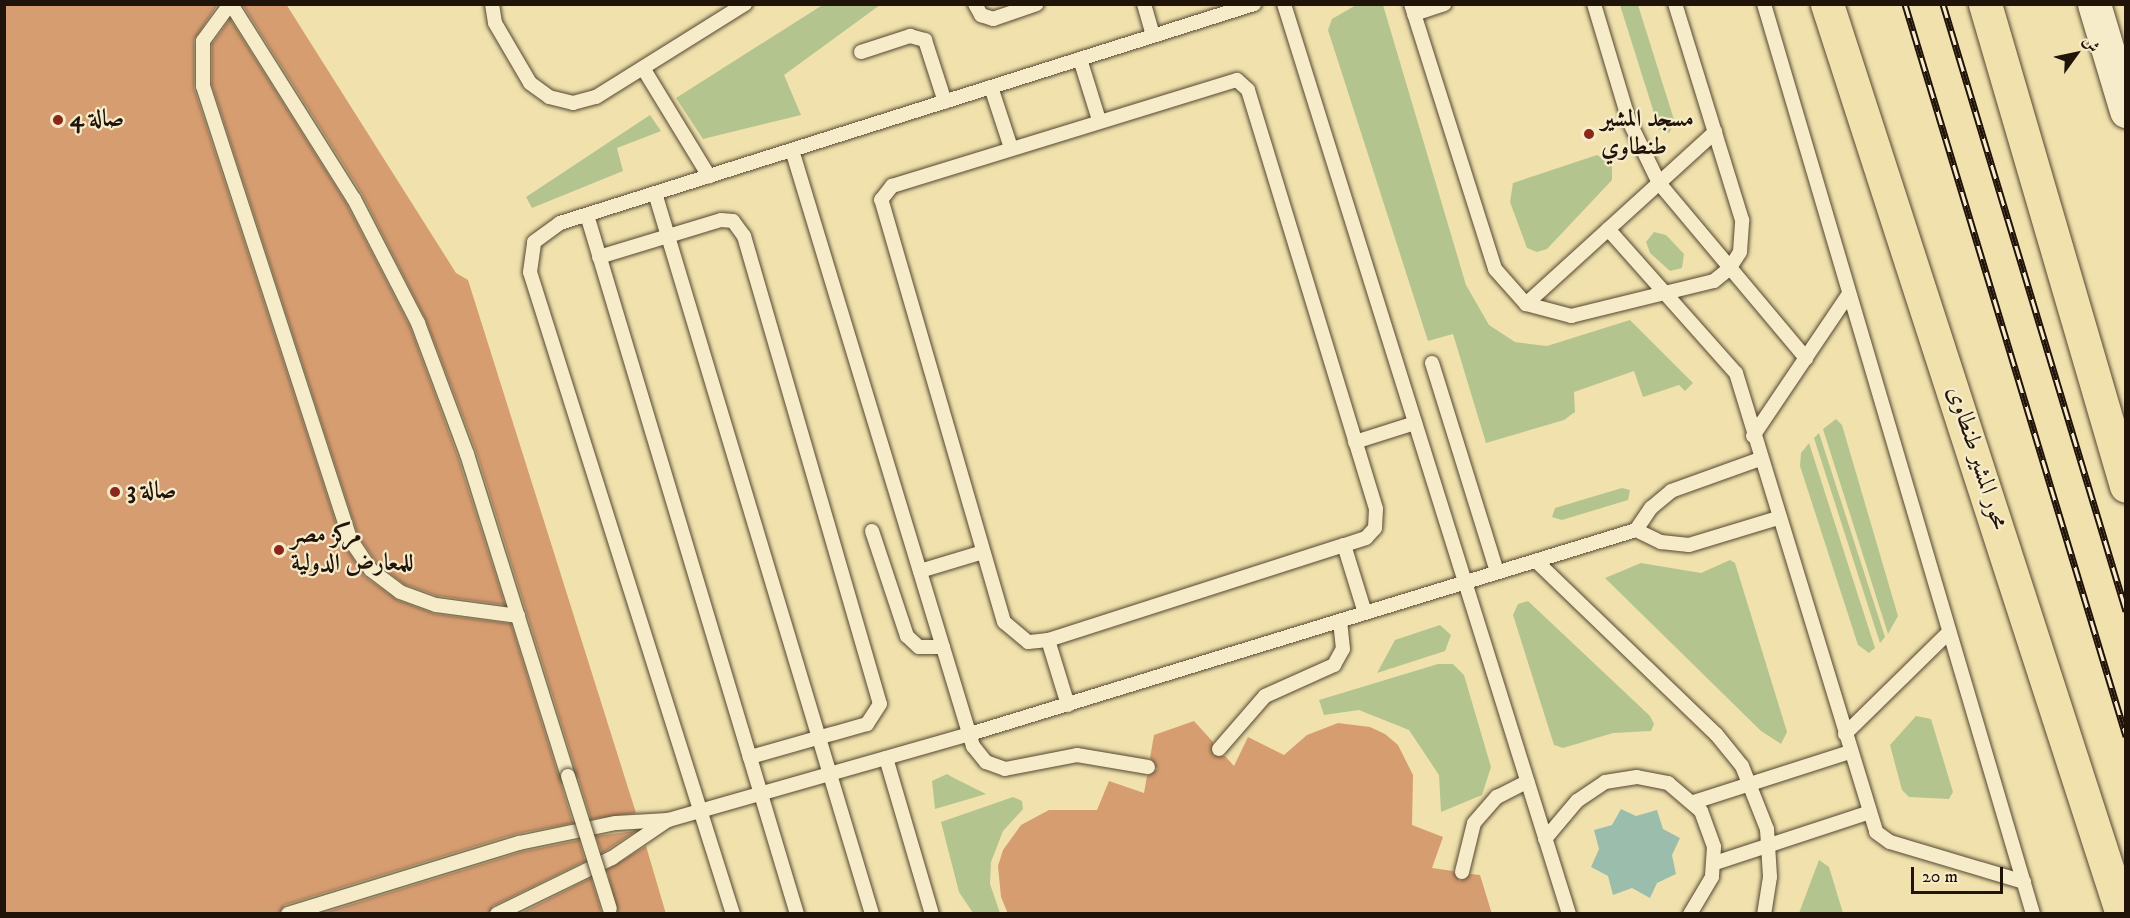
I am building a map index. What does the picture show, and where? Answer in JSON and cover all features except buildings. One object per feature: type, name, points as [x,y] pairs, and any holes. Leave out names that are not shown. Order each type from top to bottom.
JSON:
[{"type":"highway","name":"محور المشير طنطاوى","points":[[1827,4],[2122,914]]},
{"type":"highway","points":[[1985,4],[2126,486]]},
{"type":"street","points":[[2094,4],[2126,111]]},
{"type":"lane","points":[[518,616],[436,605],[409,596],[371,570],[350,539],[203,86],[203,40],[231,4],[354,199],[418,323],[452,410],[518,616],[610,911]]},
{"type":"lane","points":[[492,4],[495,23],[523,73],[549,97],[584,101],[643,68],[744,4]]},
{"type":"lane","points":[[975,4],[981,15],[993,19],[1036,4]]},
{"type":"lane","points":[[1144,4],[1153,36]]},
{"type":"lane","points":[[733,914],[530,272],[530,252],[541,234],[586,215],[1254,4]]},
{"type":"lane","points":[[1284,4],[1569,914]]},
{"type":"lane","points":[[1444,4],[1412,9],[1488,254],[1502,283],[1526,304],[1571,316],[1668,295],[1714,281],[1730,269],[1740,252],[1744,231],[1675,4]]},
{"type":"lane","points":[[1594,4],[1629,121],[1659,183],[1806,358]]},
{"type":"lane","points":[[1764,4],[1848,295],[2033,914]]},
{"type":"lane","points":[[861,52],[909,36],[925,40],[945,102]]},
{"type":"lane","points":[[1080,59],[1099,120]]},
{"type":"lane","points":[[643,68],[709,176]]},
{"type":"lane","points":[[1230,79],[1248,90],[1355,442],[1377,522],[1371,534],[1344,545],[1048,640],[1028,642],[1010,631],[983,552],[880,206],[883,194],[892,186],[1099,120],[1230,79]]},
{"type":"lane","points":[[991,87],[1011,148]]},
{"type":"lane","points":[[1526,304],[1714,132]]},
{"type":"lane","points":[[792,150],[943,647],[970,734],[979,755],[1005,769],[1077,755],[1148,767]]},
{"type":"lane","points":[[655,193],[872,914]]},
{"type":"lane","points":[[586,215],[797,914]]},
{"type":"lane","points":[[599,256],[727,219],[738,225],[744,236],[880,704],[867,724],[750,757]]},
{"type":"lane","points":[[1608,229],[1732,365],[1876,832],[1890,842],[2024,882]]},
{"type":"lane","points":[[1754,436],[1848,295]]},
{"type":"lane","points":[[1432,363],[1497,572]]},
{"type":"lane","points":[[1355,442],[1414,423]]},
{"type":"lane","points":[[288,914],[519,843],[616,823],[668,820],[701,811],[1068,705],[1536,561],[1636,530],[1650,508],[1671,491],[1760,459]]},
{"type":"lane","points":[[1636,530],[1661,542],[1689,545],[1778,518]]},
{"type":"lane","points":[[872,531],[907,636],[919,647],[943,647]]},
{"type":"lane","points":[[1344,545],[1365,613]]},
{"type":"lane","points":[[920,571],[983,552]]},
{"type":"lane","points":[[1536,561],[1716,734],[1751,783],[1769,845],[1764,914]]},
{"type":"lane","points":[[1219,749],[1265,696],[1334,665],[1343,649],[1340,621]]},
{"type":"lane","points":[[1845,734],[1949,632]]},
{"type":"lane","points":[[1048,640],[1068,705]]},
{"type":"lane","points":[[1694,802],[1850,752]]},
{"type":"lane","points":[[886,758],[932,914]]},
{"type":"lane","points":[[1545,839],[1577,801],[1620,778],[1653,778],[1694,802],[1711,831],[1715,863],[1707,891],[1690,914]]},
{"type":"lane","points":[[1462,872],[1474,823],[1497,797],[1527,782]]},
{"type":"lane","points":[[1715,863],[1870,812]]},
{"type":"lane","points":[[497,914],[612,858],[668,820]]},
{"type":"green space","points":[[824,4],[880,5],[784,75],[801,115],[703,139],[676,98]]},
{"type":"green space","points":[[1356,5],[1383,5],[1466,285],[1489,325],[1515,342],[1547,346],[1630,320],[1693,383],[1685,391],[1679,385],[1643,397],[1634,371],[1574,392],[1575,412],[1564,420],[1486,443],[1453,334],[1428,341],[1328,30],[1332,19]]},
{"type":"green space","points":[[1620,5],[1638,5],[1675,123],[1669,133],[1659,129]]},
{"type":"green space","points":[[650,115],[661,131],[617,148],[623,171],[532,208],[526,197]]},
{"type":"green space","points":[[1597,155],[1612,164],[1612,180],[1547,249],[1537,252],[1527,248],[1510,202],[1513,183]]},
{"type":"green space","points":[[1654,232],[1666,235],[1684,254],[1682,268],[1670,271],[1650,253],[1646,242]]},
{"type":"green space","points":[[1836,419],[1842,425],[1898,616],[1888,634],[1823,429]]},
{"type":"green space","points":[[1819,433],[1885,637],[1880,643],[1814,438]]},
{"type":"green space","points":[[1809,443],[1875,648],[1869,653],[1858,645],[1800,466],[1801,453]]},
{"type":"green space","points":[[1622,488],[1630,490],[1628,500],[1562,520],[1552,517],[1555,508]]},
{"type":"green space","points":[[1730,560],[1735,563],[1787,732],[1781,744],[1761,731],[1605,578],[1641,563],[1701,573]]},
{"type":"green space","points":[[1528,601],[1650,716],[1654,724],[1651,731],[1613,733],[1563,748],[1554,745],[1513,615],[1518,604]]},
{"type":"green space","points":[[1440,625],[1451,635],[1445,651],[1377,673],[1395,640]]},
{"type":"green space","points":[[1438,664],[1453,664],[1464,675],[1491,767],[1482,795],[1441,812],[1439,775],[1409,730],[1359,710],[1324,715],[1319,700]]},
{"type":"green space","points":[[1916,716],[1931,719],[1953,792],[1949,799],[1909,797],[1902,790],[1890,745]]},
{"type":"green space","points":[[947,774],[986,794],[935,809],[932,781]]},
{"type":"green space","points":[[1013,797],[1022,801],[1023,809],[1003,831],[991,862],[990,884],[1000,913],[973,913],[959,892],[941,822]]},
{"type":"green space","points":[[1819,860],[1829,867],[1843,913],[1799,913]]},
{"type":"shaded area","points":[[1621,809],[1636,816],[1657,810],[1663,829],[1680,838],[1672,855],[1676,874],[1657,883],[1650,898],[1632,888],[1613,895],[1608,876],[1591,867],[1599,849],[1594,830],[1612,825]]},
{"type":"railway","points":[[1905,4],[2126,736]]},
{"type":"railway","points":[[1943,4],[2126,611]]},
{"type":"place","name":"صالة 4","points":[[58,120]]},
{"type":"place","name":"مسجد المشير طنطاوي","points":[[1589,134]]},
{"type":"place","name":"صالة 3","points":[[115,492]]},
{"type":"place","name":"مركز مصر للمعارض الدولية","points":[[279,550]]}]
